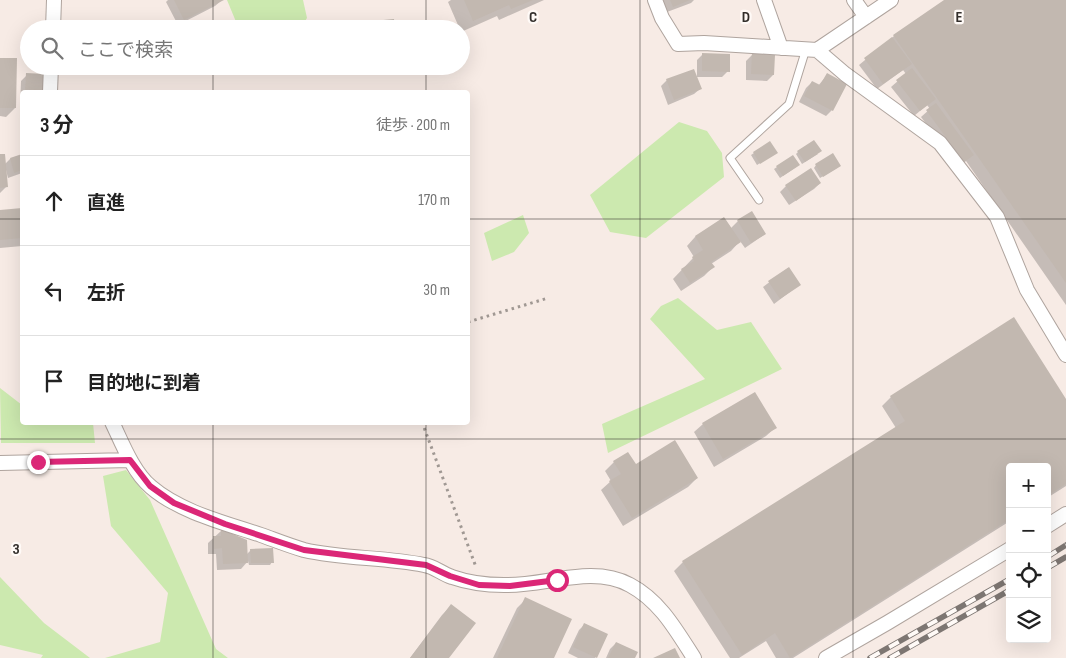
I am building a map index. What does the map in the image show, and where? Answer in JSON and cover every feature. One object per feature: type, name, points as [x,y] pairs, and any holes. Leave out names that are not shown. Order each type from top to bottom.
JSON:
[{"type":"street","points":[[53,20],[54,0]]},
{"type":"street","points":[[655,0],[662,18],[678,44],[704,43],[812,49],[891,0]]},
{"type":"street","points":[[764,0],[781,48]]},
{"type":"street","points":[[854,0],[866,17]]},
{"type":"street","points":[[812,49],[940,143],[996,217],[1026,290],[1066,355]]},
{"type":"street","points":[[50,90],[51,75]]},
{"type":"street","points":[[113,425],[130,460],[150,486],[174,503],[225,524],[304,550],[426,565],[450,576],[479,585],[510,586],[577,576],[608,578],[629,584],[655,602],[673,624],[694,658]]},
{"type":"street","points":[[0,462],[130,460]]},
{"type":"street","points":[[1051,523],[1066,514]]},
{"type":"street","points":[[826,658],[1006,551]]},
{"type":"lane","points":[[759,200],[730,158],[789,104],[812,49]]},
{"type":"path","points":[[470,321],[548,298]]},
{"type":"path","points":[[423,425],[478,571],[479,585]]},
{"type":"green space","points":[[227,0],[303,0],[307,18],[306,20],[235,20]]},
{"type":"green space","points":[[679,122],[707,131],[722,153],[724,177],[646,238],[610,232],[590,195]]},
{"type":"green space","points":[[523,215],[529,233],[514,252],[492,261],[484,233]]},
{"type":"green space","points":[[678,298],[717,330],[751,322],[782,369],[608,453],[602,424],[705,379],[650,319],[661,306]]},
{"type":"green space","points":[[0,388],[20,403],[20,425],[93,425],[95,443],[1,443]]},
{"type":"green space","points":[[126,470],[150,500],[216,649],[228,658],[105,658],[160,642],[168,593],[111,526],[103,476]]},
{"type":"green space","points":[[0,577],[44,623],[90,658],[41,658],[43,655],[0,645]]},
{"type":"building","points":[[174,0],[224,0],[184,20]]},
{"type":"building","points":[[464,0],[533,0],[511,9],[509,5],[473,21]]},
{"type":"building","points":[[670,0],[690,0],[673,7]]},
{"type":"building","points":[[944,0],[1066,0],[1066,283],[893,35]]},
{"type":"building","points":[[892,37],[912,64],[883,84],[864,58]]},
{"type":"building","points":[[702,53],[730,54],[730,72],[702,71]]},
{"type":"building","points":[[752,53],[775,55],[774,75],[751,74]]},
{"type":"building","points":[[0,58],[17,58],[16,108],[0,108]]},
{"type":"building","points":[[912,68],[936,99],[920,111],[896,80]]},
{"type":"building","points":[[694,69],[702,89],[674,100],[666,79]]},
{"type":"building","points":[[827,73],[847,84],[833,111],[804,96],[812,81],[820,85]]},
{"type":"building","points":[[26,75],[45,75],[44,90],[25,90]]},
{"type":"building","points":[[936,103],[974,155],[964,162],[926,110]]},
{"type":"building","points":[[814,140],[822,151],[805,162],[797,151]]},
{"type":"building","points":[[770,141],[778,153],[760,164],[753,152]]},
{"type":"building","points":[[833,153],[841,166],[823,177],[815,164]]},
{"type":"building","points":[[0,154],[5,154],[8,187],[0,188]]},
{"type":"building","points":[[20,155],[20,171],[14,173],[10,158]]},
{"type":"building","points":[[793,155],[800,165],[783,176],[776,166]]},
{"type":"building","points":[[811,168],[821,183],[796,201],[785,185]]},
{"type":"building","points":[[20,208],[20,238],[0,240],[0,210]]},
{"type":"building","points":[[752,211],[766,234],[751,243],[737,220]]},
{"type":"building","points":[[724,217],[741,242],[711,262],[715,267],[690,283],[681,269],[694,261],[692,257],[703,250],[695,236]]},
{"type":"building","points":[[789,267],[801,285],[780,299],[768,281]]},
{"type":"building","points":[[1014,317],[1066,399],[1066,484],[1051,493],[1051,463],[1006,463],[1006,522],[790,658],[775,633],[742,655],[682,561],[905,421],[890,396]]},
{"type":"building","points":[[755,392],[777,428],[723,459],[702,423]]},
{"type":"building","points":[[675,440],[698,478],[632,518],[609,481],[621,474],[613,461],[628,452],[636,464]]},
{"type":"building","points":[[221,529],[247,540],[248,563],[223,564],[222,548],[214,549],[213,536],[221,536]]},
{"type":"building","points":[[273,548],[274,563],[251,563],[250,549]]},
{"type":"building","points":[[525,597],[572,619],[554,658],[497,658]]},
{"type":"building","points":[[451,604],[476,623],[449,658],[410,658]]},
{"type":"building","points":[[584,623],[608,634],[597,658],[573,647]]},
{"type":"building","points":[[616,642],[638,652],[635,658],[608,658]]},
{"type":"building","points":[[675,648],[680,658],[653,658]]},
{"type":"railway","points":[[1051,554],[1066,545]]},
{"type":"railway","points":[[1051,566],[1066,557]]},
{"type":"railway","points":[[870,658],[1006,581]]},
{"type":"railway","points":[[890,658],[1006,592]]},
{"type":"route","points":[[38,462],[130,460],[150,486],[174,503],[225,524],[304,550],[426,565],[450,576],[479,585],[510,586],[557,580]]}]
